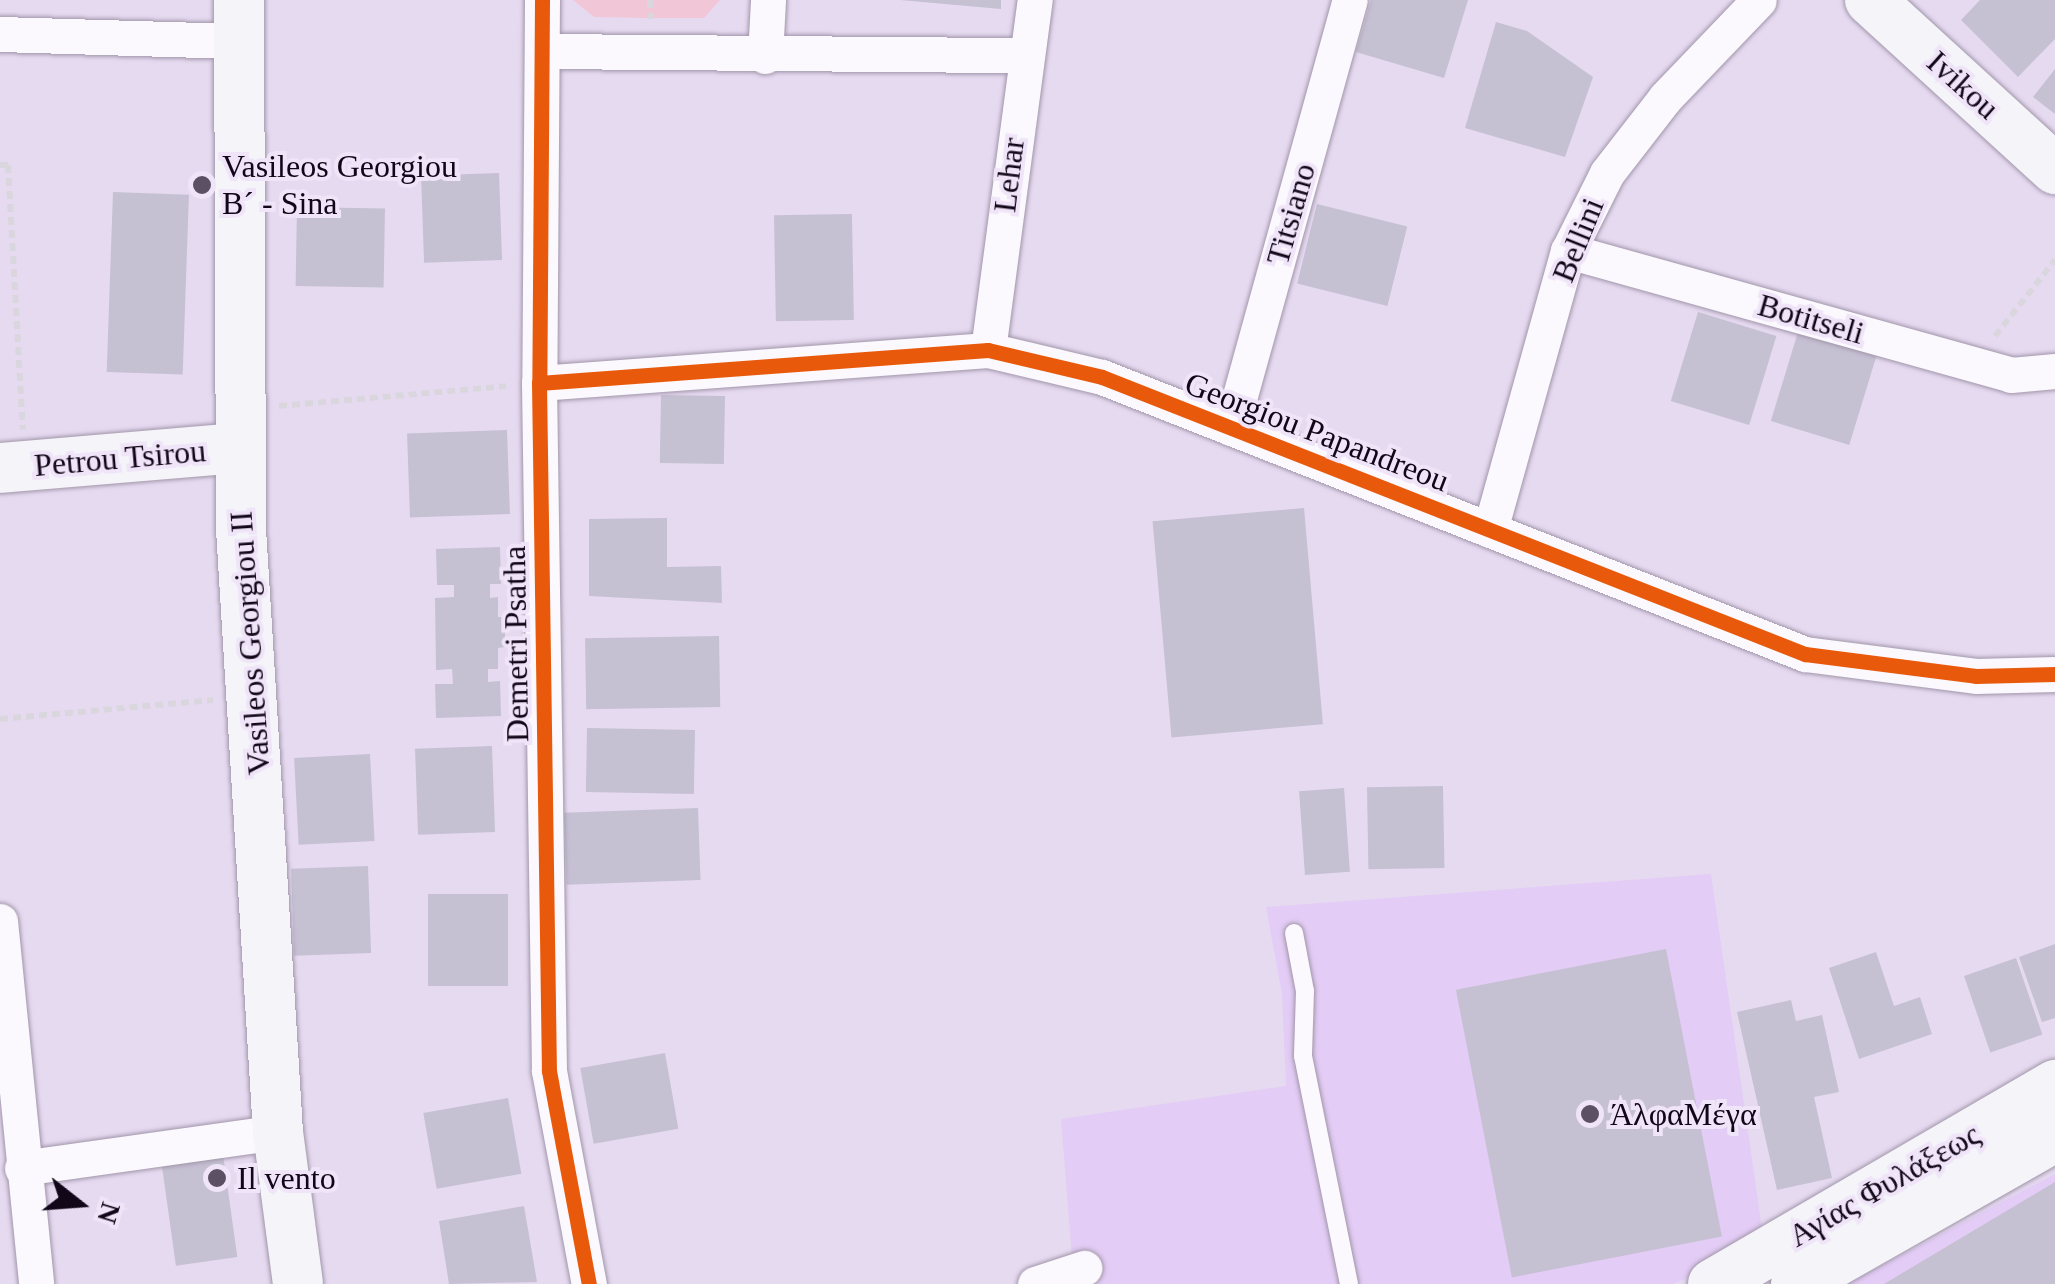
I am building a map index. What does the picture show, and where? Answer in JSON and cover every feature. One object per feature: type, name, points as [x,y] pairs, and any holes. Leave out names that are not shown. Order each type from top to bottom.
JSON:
[{"type":"street","name":"Demetri Psatha","points":[[542,0],[539,383],[549,1071],[589,1284]]},
{"type":"street","points":[[765,56],[768,0]]},
{"type":"street","name":"Lehar","points":[[988,350],[1034,0]]},
{"type":"street","name":"Titsiano","points":[[1231,428],[1350,0]]},
{"type":"street","name":"Bellini","points":[[1490,530],[1568,251],[1607,173],[1666,97],[1759,0]]},
{"type":"street","name":"Ivikou","points":[[1870,0],[2055,169]]},
{"type":"street","points":[[0,34],[241,21]]},
{"type":"street","name":"Vasileos Georgiou II","points":[[241,21],[240,448],[278,1132],[298,1284]]},
{"type":"street","points":[[544,51],[765,56],[1024,55]]},
{"type":"street","name":"Botitseli","points":[[1568,251],[2011,375],[2055,371]]},
{"type":"street","name":"Georgiou Papandreou","points":[[539,383],[988,350],[1102,377],[1805,654],[1976,676],[2055,674]]},
{"type":"street","name":"Petrou Tsirou","points":[[12,450],[240,448]]},
{"type":"street","points":[[0,921],[36,1284]]},
{"type":"street","name":"Αγίας Φυλάξεως","points":[[1731,1279],[2055,1085]]},
{"type":"street","points":[[22,1168],[278,1132]]},
{"type":"street","name":"Αγίας Φυλάξεως","points":[[1796,1284],[2055,1137]]},
{"type":"street","points":[[1035,1284],[1084,1268]]},
{"type":"lane","points":[[1294,933],[1305,991],[1303,1056],[1348,1284]]},
{"type":"path","points":[[650,0],[651,23]]},
{"type":"path","points":[[0,165],[8,165],[12,450]]},
{"type":"path","points":[[1973,365],[2055,260]]},
{"type":"path","points":[[272,407],[539,383]]},
{"type":"path","points":[[0,718],[254,696]]},
{"type":"shaded area","points":[[573,0],[720,0],[704,18],[645,18],[594,17]]},
{"type":"shaded area","points":[[1711,874],[1764,1243],[1673,1284],[1074,1284],[1061,1119],[1286,1086],[1282,994],[1266,907]]},
{"type":"shaded area","points":[[2055,1174],[2055,1284],[1847,1284]]},
{"type":"building","points":[[900,0],[1001,0],[1001,9]]},
{"type":"building","points":[[1371,0],[1468,0],[1444,78],[1356,52]]},
{"type":"building","points":[[1980,0],[2055,0],[2055,39],[2018,77],[1961,20]]},
{"type":"building","points":[[1496,22],[1527,31],[1593,77],[1565,157],[1465,128]]},
{"type":"building","points":[[2055,69],[2055,114],[2033,97]]},
{"type":"building","points":[[499,173],[502,260],[424,263],[421,176]]},
{"type":"building","points":[[113,192],[189,195],[183,375],[107,372]]},
{"type":"building","points":[[1317,204],[1407,226],[1387,306],[1297,284]]},
{"type":"building","points":[[297,207],[385,209],[384,288],[296,286]]},
{"type":"building","points":[[852,214],[854,320],[776,321],[774,215]]},
{"type":"building","points":[[1698,312],[1776,336],[1749,425],[1671,401]]},
{"type":"building","points":[[1798,332],[1876,356],[1849,445],[1771,421]]},
{"type":"building","points":[[661,395],[725,396],[724,464],[660,463]]},
{"type":"building","points":[[507,430],[510,514],[410,517],[407,433]]},
{"type":"building","points":[[1304,508],[1323,724],[1171,737],[1153,521]]},
{"type":"building","points":[[667,518],[667,567],[721,566],[722,603],[589,596],[589,519]]},
{"type":"building","points":[[500,547],[501,584],[490,584],[490,598],[498,597],[498,617],[505,617],[505,647],[498,648],[498,669],[488,669],[488,682],[500,681],[501,716],[436,718],[435,684],[453,684],[452,669],[436,670],[435,598],[454,597],[454,585],[437,585],[436,549]]},
{"type":"building","points":[[719,636],[720,707],[586,709],[585,638]]},
{"type":"building","points":[[587,728],[695,730],[694,794],[586,792]]},
{"type":"building","points":[[492,746],[495,832],[418,835],[415,749]]},
{"type":"building","points":[[370,754],[375,841],[299,845],[294,758]]},
{"type":"building","points":[[1443,786],[1444,868],[1368,869],[1367,787]]},
{"type":"building","points":[[1344,788],[1350,872],[1305,875],[1299,791]]},
{"type":"building","points":[[698,808],[701,880],[567,885],[564,813]]},
{"type":"building","points":[[368,866],[371,953],[294,956],[291,869]]},
{"type":"building","points":[[428,894],[508,894],[508,986],[428,986]]},
{"type":"building","points":[[2055,944],[2055,1018],[2042,1022],[2019,957]]},
{"type":"building","name":"ΆλφαΜέγα","points":[[1666,949],[1722,1237],[1512,1277],[1456,990]]},
{"type":"building","points":[[1876,952],[1894,1006],[1920,997],[1932,1034],[1859,1059],[1829,968]]},
{"type":"building","points":[[2016,958],[2042,1035],[1990,1052],[1964,976]]},
{"type":"building","points":[[1791,1000],[1796,1021],[1822,1015],[1839,1092],[1814,1097],[1832,1178],[1777,1190],[1737,1012]]},
{"type":"building","points":[[665,1053],[678,1129],[594,1144],[580,1068]]},
{"type":"building","points":[[508,1098],[521,1174],[437,1189],[423,1113]]},
{"type":"building","points":[[223,1155],[237,1257],[176,1266],[162,1164]]},
{"type":"building","points":[[2055,1182],[2055,1284],[1884,1284]]},
{"type":"building","points":[[524,1206],[537,1282],[449,1284],[439,1221]]},
{"type":"cycle path","points":[[542,0],[539,383],[549,1071],[589,1284]]},
{"type":"cycle path","points":[[539,383],[988,350],[1102,377],[1805,654],[1976,676],[2055,674]]},
{"type":"place","name":"Vasileos Georgiou B´ - Sina","points":[[202,185]]},
{"type":"place","name":"ΆλφαΜέγα","points":[[1590,1114]]},
{"type":"place","name":"Il vento","points":[[217,1178]]}]
